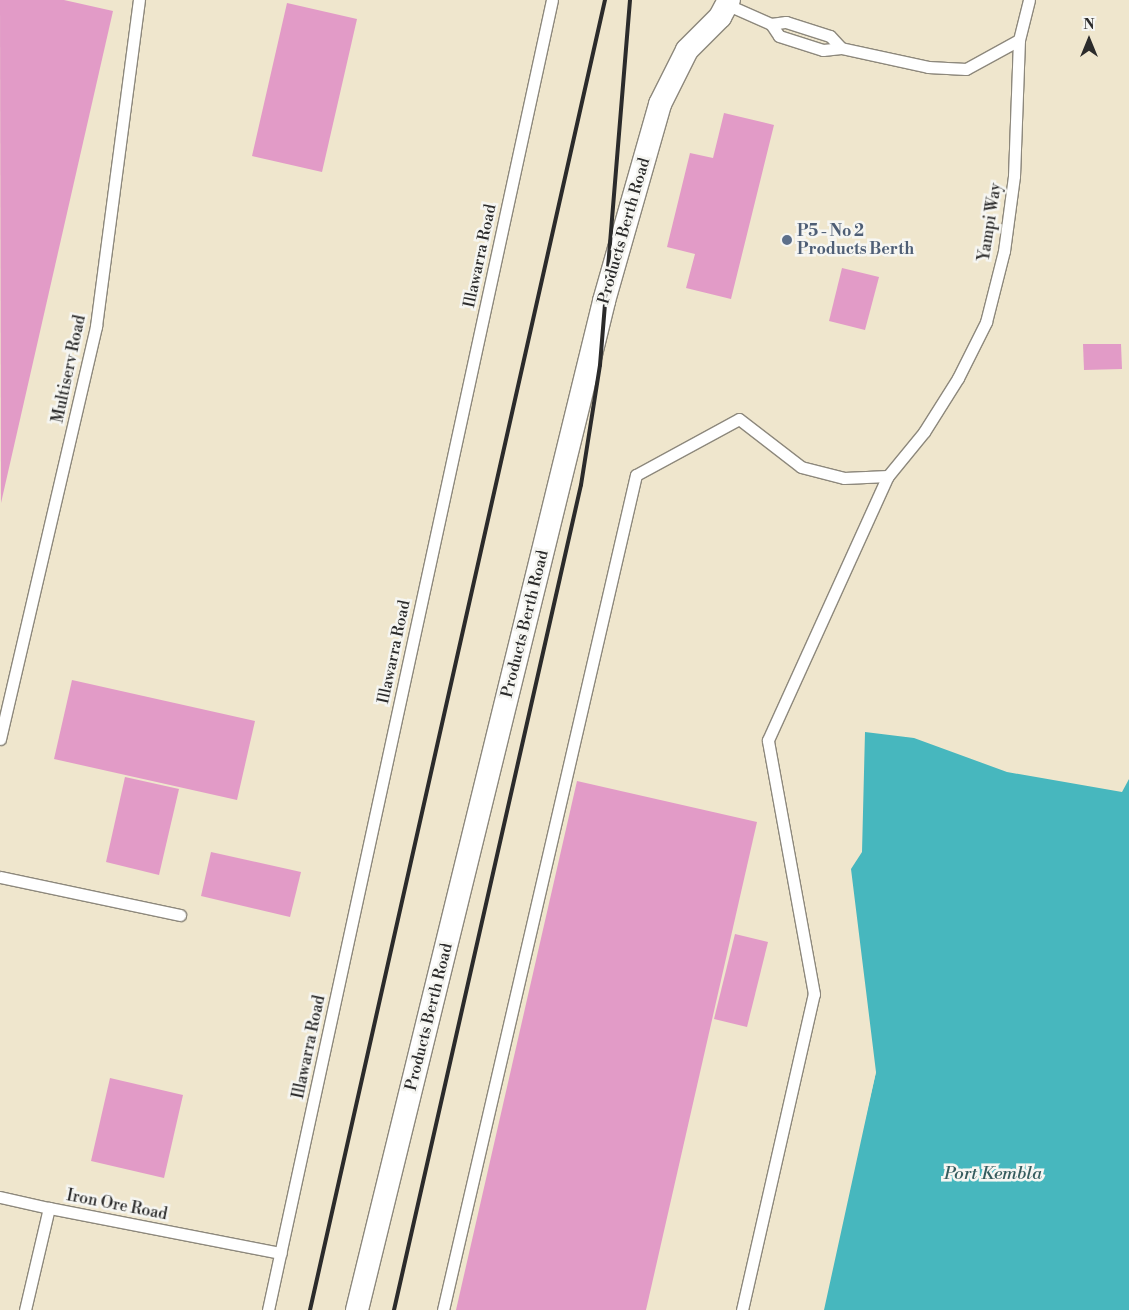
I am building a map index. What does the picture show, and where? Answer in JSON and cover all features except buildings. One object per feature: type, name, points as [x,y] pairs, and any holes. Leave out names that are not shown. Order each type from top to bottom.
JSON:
[{"type":"street","name":"Products Berth Road","points":[[357,1310],[604,300],[660,104],[687,50],[728,2]]},
{"type":"lane","name":"Multiserv Road","points":[[0,740],[96,326],[139,0]]},
{"type":"lane","name":"Illawarra Road","points":[[268,1310],[552,0]]},
{"type":"lane","name":"Yampi Way","points":[[888,476],[924,432],[958,378],[986,322],[1004,251],[1014,176],[1020,40],[1028,0]]},
{"type":"lane","name":"Products Berth Road","points":[[728,2],[771,24],[780,36],[823,50],[841,48],[928,67],[966,69],[1020,40]]},
{"type":"lane","points":[[443,1310],[636,475],[739,419],[801,467],[844,478],[888,476],[768,740],[814,994],[742,1310]]},
{"type":"lane","points":[[0,877],[180,915]]},
{"type":"lane","points":[[0,1197],[49,1208]]},
{"type":"lane","name":"Iron Ore Road","points":[[25,1310],[49,1208],[281,1254]]},
{"type":"water","name":"Port Kembla","points":[[865,732],[914,738],[1007,772],[1122,792],[1129,779],[1129,1310],[824,1310],[876,1072],[851,869],[862,852]]},
{"type":"pier","points":[[874,1072],[876,1072],[821,1310]]},
{"type":"railway","points":[[310,1310],[605,0]]},
{"type":"railway","points":[[394,1310],[581,485],[600,365],[630,0]]},
{"type":"place","name":"P5 - No 2 Products Berth","points":[[787,240]]}]
